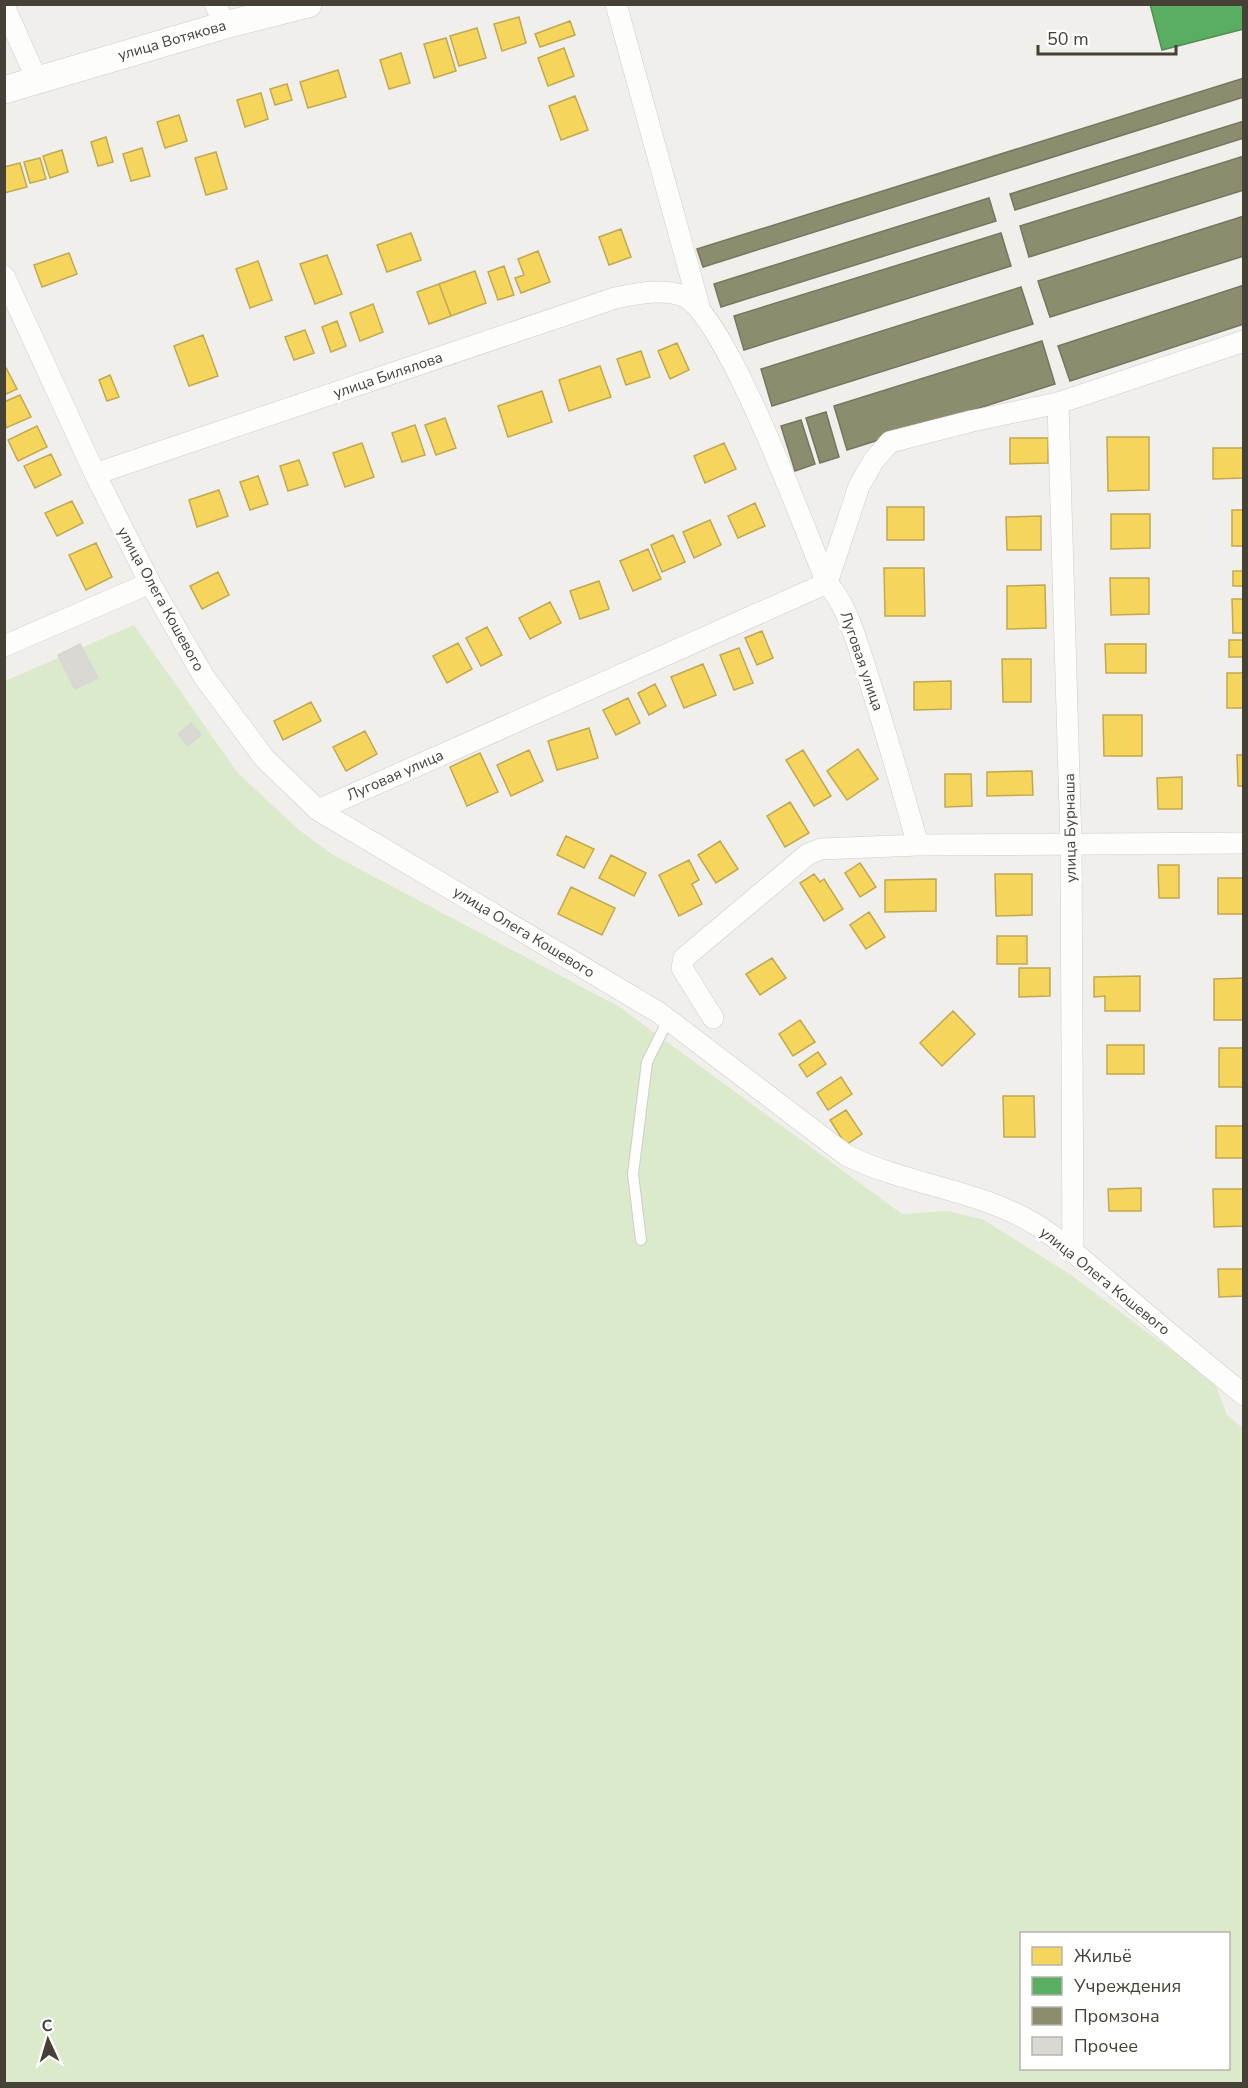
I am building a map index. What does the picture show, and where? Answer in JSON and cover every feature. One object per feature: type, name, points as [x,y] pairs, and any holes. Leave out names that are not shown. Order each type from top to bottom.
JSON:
[{"type":"street","name":"улица Вотякова","points":[[4,90],[220,15],[308,4]]},
{"type":"street","points":[[616,4],[700,309],[720,337],[759,418],[827,584]]},
{"type":"street","points":[[4,6],[37,80]]},
{"type":"street","name":"улица Олега Кошевого","points":[[4,276],[95,474],[150,583],[204,677],[265,759],[318,810],[668,1020],[846,1155],[874,1169],[949,1189],[987,1202],[1034,1224],[1074,1252],[1244,1395]]},
{"type":"street","name":"улица Билялова","points":[[95,474],[615,297],[652,292],[683,296],[700,309]]},
{"type":"street","points":[[827,584],[859,486],[874,460],[890,442],[972,421],[1058,403],[1244,341]]},
{"type":"street","name":"улица Бурнаша","points":[[1058,403],[1071,845],[1074,1252]]},
{"type":"street","points":[[4,646],[150,583]]},
{"type":"street","name":"Луговая улица","points":[[318,810],[827,584],[839,597],[850,623],[876,699],[918,845]]},
{"type":"street","points":[[713,1018],[682,968],[684,958],[808,854],[835,847],[1244,843]]},
{"type":"lane","points":[[641,1240],[633,1174],[647,1062],[668,1020]]},
{"type":"green space","points":[[134,625],[237,772],[299,830],[333,855],[618,1006],[902,1214],[948,1211],[984,1220],[1071,1275],[1215,1383],[1227,1415],[1244,1429],[1243,2083],[5,2083],[5,681]]},
{"type":"building: Жильё","points":[[519,17],[526,43],[502,51],[494,24]]},
{"type":"building: Жильё","points":[[570,21],[575,35],[540,47],[535,34]]},
{"type":"building: Жильё","points":[[477,28],[486,58],[459,66],[450,36]]},
{"type":"building: Жильё","points":[[446,38],[456,71],[434,78],[424,44]]},
{"type":"building: Жильё","points":[[564,48],[574,76],[548,86],[538,58]]},
{"type":"building: Жильё","points":[[401,53],[410,83],[389,89],[380,60]]},
{"type":"building: Жильё","points":[[338,70],[346,97],[308,108],[300,82]]},
{"type":"building: Жильё","points":[[287,84],[292,100],[275,105],[270,89]]},
{"type":"building: Жильё","points":[[261,93],[268,119],[245,127],[237,100]]},
{"type":"building: Жильё","points":[[575,96],[588,130],[561,140],[549,106]]},
{"type":"building: Жильё","points":[[179,115],[187,141],[165,148],[157,122]]},
{"type":"building: Жильё","points":[[106,137],[113,162],[98,166],[91,142]]},
{"type":"building: Жильё","points":[[142,148],[150,176],[131,181],[123,154]]},
{"type":"building: Жильё","points":[[62,150],[68,172],[50,178],[43,156]]},
{"type":"building: Жильё","points":[[216,152],[227,189],[206,195],[195,158]]},
{"type":"building: Жильё","points":[[40,158],[46,179],[30,183],[24,162]]},
{"type":"building: Жильё","points":[[20,163],[27,187],[4,193],[4,167]]},
{"type":"building: Жильё","points":[[621,229],[631,257],[609,265],[599,237]]},
{"type":"building: Жильё","points":[[411,233],[421,260],[387,272],[377,245]]},
{"type":"building: Жильё","points":[[538,251],[550,282],[521,293],[515,278],[524,275],[518,259]]},
{"type":"building: Жильё","points":[[69,253],[77,274],[42,287],[34,265]]},
{"type":"building: Жильё","points":[[327,255],[342,294],[315,304],[300,264]]},
{"type":"building: Жильё","points":[[258,261],[272,300],[250,308],[236,269]]},
{"type":"building: Жильё","points":[[504,266],[514,295],[498,300],[488,272]]},
{"type":"building: Жильё","points":[[475,271],[486,303],[451,316],[439,284]]},
{"type":"building: Жильё","points":[[439,284],[451,316],[429,324],[417,292]]},
{"type":"building: Жильё","points":[[373,304],[383,332],[360,341],[350,313]]},
{"type":"building: Жильё","points":[[337,321],[346,346],[331,352],[322,327]]},
{"type":"building: Жильё","points":[[305,330],[314,353],[294,360],[285,337]]},
{"type":"building: Жильё","points":[[203,335],[218,376],[189,386],[174,346]]},
{"type":"building: Жильё","points":[[677,343],[689,370],[670,379],[658,351]]},
{"type":"building: Жильё","points":[[641,351],[650,377],[626,385],[617,359]]},
{"type":"building: Жильё","points":[[4,364],[17,389],[4,395]]},
{"type":"building: Жильё","points":[[600,366],[611,397],[569,411],[559,380]]},
{"type":"building: Жильё","points":[[110,375],[119,397],[107,401],[99,380]]},
{"type":"building: Жильё","points":[[542,391],[552,422],[508,437],[498,406]]},
{"type":"building: Жильё","points":[[20,395],[31,417],[6,428],[4,402]]},
{"type":"building: Жильё","points":[[445,418],[456,448],[436,455],[425,425]]},
{"type":"building: Жильё","points":[[415,425],[425,455],[402,462],[392,433]]},
{"type":"building: Жильё","points":[[37,426],[47,447],[18,461],[8,440]]},
{"type":"building: Жильё","points":[[1107,437],[1149,437],[1149,490],[1108,491]]},
{"type":"building: Жильё","points":[[1010,438],[1048,438],[1048,463],[1010,464]]},
{"type":"building: Жильё","points":[[362,443],[374,477],[345,487],[333,453]]},
{"type":"building: Жильё","points":[[724,443],[736,469],[705,483],[694,456]]},
{"type":"building: Жильё","points":[[1213,448],[1244,448],[1244,478],[1213,479]]},
{"type":"building: Жильё","points":[[51,454],[61,475],[35,488],[24,466]]},
{"type":"building: Жильё","points":[[299,460],[308,485],[288,491],[280,466]]},
{"type":"building: Жильё","points":[[258,476],[268,504],[250,510],[240,482]]},
{"type":"building: Жильё","points":[[219,490],[228,516],[197,527],[189,500]]},
{"type":"building: Жильё","points":[[72,501],[83,523],[57,536],[45,513]]},
{"type":"building: Жильё","points":[[755,503],[765,526],[738,538],[728,516]]},
{"type":"building: Жильё","points":[[887,507],[924,507],[924,540],[887,540]]},
{"type":"building: Жильё","points":[[1232,510],[1244,510],[1244,546],[1232,546]]},
{"type":"building: Жильё","points":[[1111,514],[1150,514],[1150,548],[1111,549]]},
{"type":"building: Жильё","points":[[1041,516],[1041,550],[1007,550],[1006,517]]},
{"type":"building: Жильё","points":[[710,520],[721,545],[694,558],[683,532]]},
{"type":"building: Жильё","points":[[673,535],[685,562],[662,572],[651,545]]},
{"type":"building: Жильё","points":[[96,543],[112,577],[86,590],[69,555]]},
{"type":"building: Жильё","points":[[648,549],[661,579],[633,591],[620,561]]},
{"type":"building: Жильё","points":[[884,568],[924,568],[925,616],[885,616]]},
{"type":"building: Жильё","points":[[1233,571],[1244,571],[1244,586],[1233,586]]},
{"type":"building: Жильё","points":[[218,572],[229,595],[202,609],[190,586]]},
{"type":"building: Жильё","points":[[1110,578],[1149,578],[1149,614],[1111,615]]},
{"type":"building: Жильё","points":[[599,581],[609,609],[580,619],[570,591]]},
{"type":"building: Жильё","points":[[1045,585],[1046,628],[1007,629],[1007,586]]},
{"type":"building: Жильё","points":[[1232,599],[1244,599],[1244,633],[1233,633]]},
{"type":"building: Жильё","points":[[550,602],[561,623],[530,639],[519,618]]},
{"type":"building: Жильё","points":[[487,627],[502,655],[481,666],[466,638]]},
{"type":"building: Жильё","points":[[762,631],[773,658],[757,665],[745,638]]},
{"type":"building: Жильё","points":[[1229,640],[1244,640],[1244,657],[1229,657]]},
{"type":"building: Жильё","points":[[458,643],[472,669],[447,683],[433,656]]},
{"type":"building: Жильё","points":[[1105,644],[1146,644],[1146,673],[1106,673]]},
{"type":"building: Жильё","points":[[739,648],[753,683],[734,690],[720,655]]},
{"type":"building: Жильё","points":[[1002,659],[1031,659],[1031,702],[1003,702]]},
{"type":"building: Жильё","points":[[703,664],[716,695],[684,708],[671,677]]},
{"type":"building: Жильё","points":[[1227,673],[1244,673],[1244,708],[1227,708]]},
{"type":"building: Жильё","points":[[951,681],[951,709],[914,710],[914,682]]},
{"type":"building: Жильё","points":[[655,684],[666,706],[649,715],[638,693]]},
{"type":"building: Жильё","points":[[628,698],[640,723],[616,735],[603,710]]},
{"type":"building: Жильё","points":[[311,702],[321,721],[283,740],[274,721]]},
{"type":"building: Жильё","points":[[1103,715],[1142,715],[1142,756],[1104,756]]},
{"type":"building: Жильё","points":[[589,728],[598,758],[557,770],[548,741]]},
{"type":"building: Жильё","points":[[365,731],[377,754],[346,771],[333,747]]},
{"type":"building: Жильё","points":[[858,749],[878,779],[847,800],[827,771]]},
{"type":"building: Жильё","points":[[529,750],[543,781],[511,796],[497,765]]},
{"type":"building: Жильё","points":[[803,750],[831,796],[814,806],[786,760]]},
{"type":"building: Жильё","points":[[480,753],[498,792],[467,806],[450,767]]},
{"type":"building: Жильё","points":[[1237,755],[1244,755],[1244,786],[1238,786]]},
{"type":"building: Жильё","points":[[1032,771],[1033,795],[987,796],[987,772]]},
{"type":"building: Жильё","points":[[945,774],[971,774],[972,806],[945,807]]},
{"type":"building: Жильё","points":[[1182,777],[1182,809],[1158,809],[1157,778]]},
{"type":"building: Жильё","points":[[790,802],[809,833],[785,847],[767,816]]},
{"type":"building: Жильё","points":[[566,836],[594,849],[584,868],[557,855]]},
{"type":"building: Жильё","points":[[720,841],[738,869],[716,883],[698,855]]},
{"type":"building: Жильё","points":[[611,855],[646,873],[634,896],[599,878]]},
{"type":"building: Жильё","points":[[689,860],[699,880],[692,884],[702,904],[679,916],[659,875]]},
{"type":"building: Жильё","points":[[860,863],[876,887],[860,897],[845,873]]},
{"type":"building: Жильё","points":[[1158,865],[1179,865],[1179,898],[1159,898]]},
{"type":"building: Жильё","points":[[814,874],[820,882],[824,879],[843,909],[824,921],[800,883]]},
{"type":"building: Жильё","points":[[995,874],[1032,874],[1032,915],[996,916]]},
{"type":"building: Жильё","points":[[1218,878],[1244,878],[1244,914],[1218,914]]},
{"type":"building: Жильё","points":[[936,879],[936,911],[885,912],[885,880]]},
{"type":"building: Жильё","points":[[571,887],[615,908],[602,935],[558,914]]},
{"type":"building: Жильё","points":[[869,912],[885,937],[866,949],[850,925]]},
{"type":"building: Жильё","points":[[997,936],[1027,936],[1027,964],[997,964]]},
{"type":"building: Жильё","points":[[772,958],[786,978],[760,995],[746,974]]},
{"type":"building: Жильё","points":[[1019,968],[1050,968],[1050,996],[1019,997]]},
{"type":"building: Жильё","points":[[1140,976],[1140,1011],[1105,1011],[1105,996],[1094,997],[1094,977]]},
{"type":"building: Жильё","points":[[1244,978],[1244,1020],[1214,1020],[1214,979]]},
{"type":"building: Жильё","points":[[953,1011],[975,1034],[942,1066],[920,1043]]},
{"type":"building: Жильё","points":[[800,1020],[815,1042],[793,1056],[779,1034]]},
{"type":"building: Жильё","points":[[1107,1045],[1144,1045],[1144,1074],[1107,1074]]},
{"type":"building: Жильё","points":[[1219,1048],[1244,1048],[1244,1087],[1219,1087]]},
{"type":"building: Жильё","points":[[818,1052],[826,1064],[807,1077],[799,1065]]},
{"type":"building: Жильё","points":[[841,1077],[852,1094],[828,1110],[817,1093]]},
{"type":"building: Жильё","points":[[1003,1096],[1034,1096],[1035,1137],[1004,1137]]},
{"type":"building: Жильё","points":[[846,1110],[862,1134],[846,1145],[830,1120]]},
{"type":"building: Жильё","points":[[1216,1126],[1244,1126],[1244,1158],[1216,1158]]},
{"type":"building: Жильё","points":[[1141,1188],[1141,1211],[1109,1211],[1108,1189]]},
{"type":"building: Жильё","points":[[1213,1189],[1244,1189],[1244,1226],[1214,1227]]},
{"type":"building: Жильё","points":[[1218,1269],[1244,1269],[1244,1296],[1219,1297]]},
{"type":"building: Учреждения","points":[[1150,4],[1244,4],[1244,29],[1162,50]]},
{"type":"building: Промзона","points":[[1244,78],[1244,97],[703,267],[697,249]]},
{"type":"building: Промзона","points":[[1244,121],[1244,138],[1015,210],[1010,194]]},
{"type":"building: Промзона","points":[[1244,156],[1244,190],[1029,257],[1020,226]]},
{"type":"building: Промзона","points":[[989,198],[996,221],[721,307],[714,284]]},
{"type":"building: Промзона","points":[[1244,216],[1244,256],[1050,317],[1038,281]]},
{"type":"building: Промзона","points":[[1001,233],[1011,266],[744,350],[734,316]]},
{"type":"building: Промзона","points":[[1244,285],[1244,324],[1070,381],[1058,346]]},
{"type":"building: Промзона","points":[[1021,287],[1033,324],[772,406],[761,369]]},
{"type":"building: Промзона","points":[[1042,341],[1055,384],[847,450],[834,406]]},
{"type":"building: Промзона","points":[[826,412],[839,457],[820,463],[806,418]]},
{"type":"building: Промзона","points":[[801,420],[815,464],[795,471],[781,426]]},
{"type":"building: Прочее","points":[[80,644],[98,678],[75,689],[58,655]]},
{"type":"building: Прочее","points":[[191,723],[201,735],[188,746],[178,734]]}]
